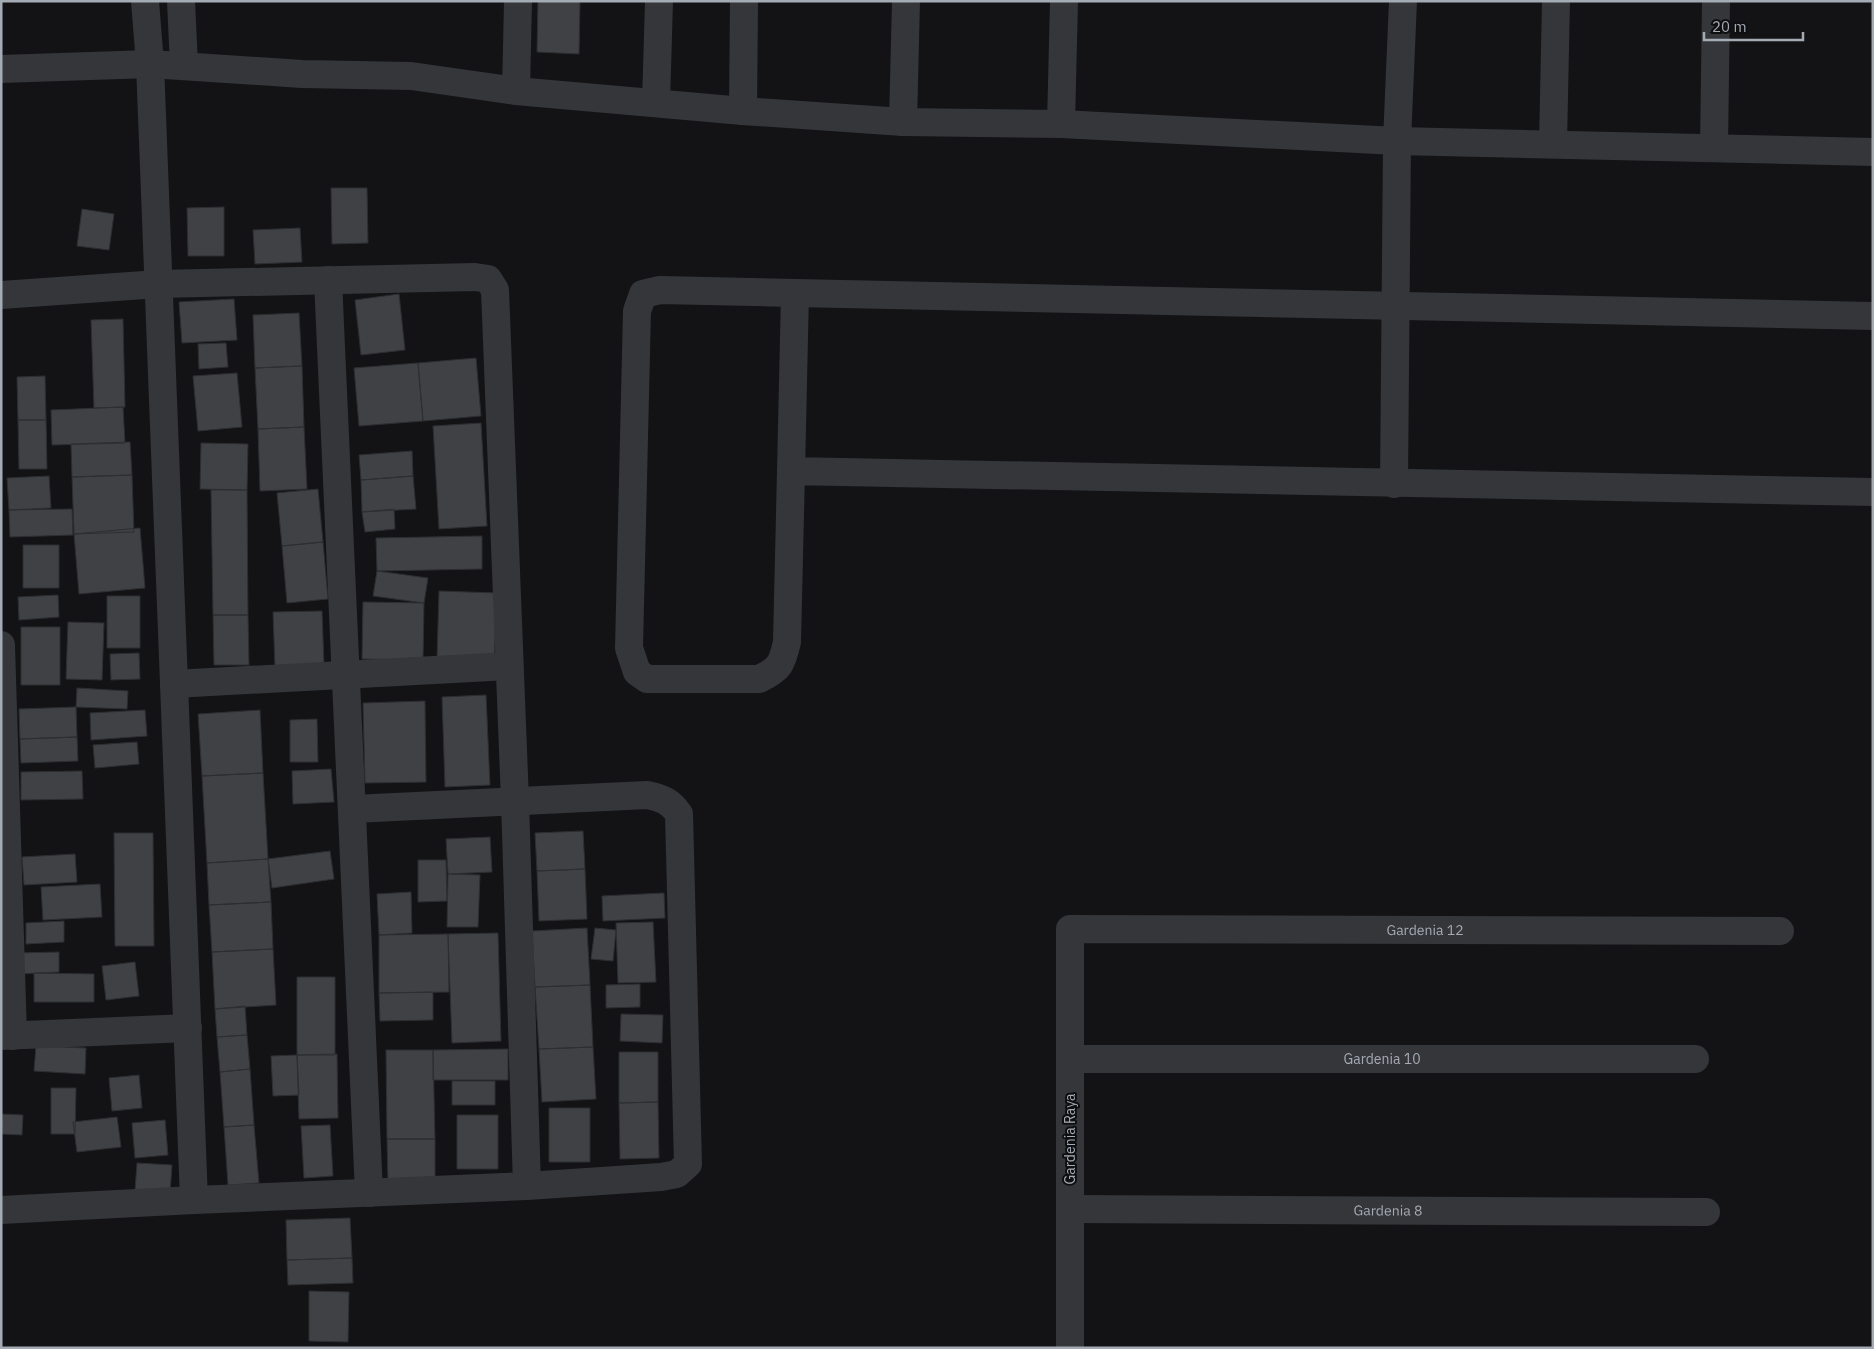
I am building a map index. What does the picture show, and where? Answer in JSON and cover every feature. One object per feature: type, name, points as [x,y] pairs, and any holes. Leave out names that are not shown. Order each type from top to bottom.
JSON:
[{"type":"street","points":[[145,1],[150,64],[159,284],[194,1200]]},
{"type":"street","points":[[181,1],[184,66]]},
{"type":"street","points":[[516,91],[518,1]]},
{"type":"street","points":[[656,103],[659,1]]},
{"type":"street","points":[[743,111],[744,1]]},
{"type":"street","points":[[903,122],[906,1]]},
{"type":"street","points":[[1061,124],[1064,1]]},
{"type":"street","points":[[1394,484],[1397,141],[1403,1]]},
{"type":"street","points":[[1552,144],[1556,1]]},
{"type":"street","points":[[1714,148],[1716,1]]},
{"type":"street","points":[[1,69],[150,64],[302,74],[411,76],[516,91],[743,111],[903,122],[1061,124],[1397,141],[1873,152]]},
{"type":"street","points":[[1,295],[159,284],[475,276],[488,279],[495,290],[515,801],[527,1186]]},
{"type":"street","points":[[328,280],[369,1193]]},
{"type":"street","points":[[795,293],[787,642],[782,662],[771,673],[759,679],[647,679],[636,672],[630,648],[636,311],[642,294],[660,290],[1873,316]]},
{"type":"street","points":[[791,471],[1873,492]]},
{"type":"street","points":[[1,645],[7,1036],[188,1028]]},
{"type":"street","points":[[174,684],[510,666]]},
{"type":"street","points":[[1,1210],[527,1186],[661,1177],[677,1174],[688,1164],[679,814],[673,805],[663,798],[647,795],[353,809]]},
{"type":"street","name":"Gardenia 12","points":[[1070,929],[1780,931]]},
{"type":"street","name":"Gardenia Raya","points":[[1070,929],[1070,1348]]},
{"type":"street","name":"Gardenia 10","points":[[1070,1059],[1695,1059]]},
{"type":"street","name":"Gardenia 8","points":[[1070,1210],[1706,1212]]},
{"type":"building","points":[[538,1],[580,1],[579,54],[537,52]]},
{"type":"building","points":[[331,188],[367,188],[368,243],[332,244]]},
{"type":"building","points":[[224,207],[224,256],[188,256],[187,208]]},
{"type":"building","points":[[82,209],[114,214],[109,250],[77,246]]},
{"type":"building","points":[[300,228],[302,262],[255,264],[253,230]]},
{"type":"building","points":[[399,294],[405,350],[361,355],[355,300]]},
{"type":"building","points":[[234,299],[237,340],[182,343],[179,302]]},
{"type":"building","points":[[299,313],[302,366],[255,368],[253,315]]},
{"type":"building","points":[[123,319],[125,407],[94,408],[91,320]]},
{"type":"building","points":[[226,343],[228,367],[199,369],[198,344]]},
{"type":"building","points":[[476,358],[481,416],[423,421],[418,363]]},
{"type":"building","points":[[418,363],[423,421],[359,426],[354,368]]},
{"type":"building","points":[[302,366],[304,427],[258,429],[255,368]]},
{"type":"building","points":[[237,373],[242,427],[198,431],[193,376]]},
{"type":"building","points":[[45,376],[46,420],[18,420],[17,377]]},
{"type":"building","points":[[123,407],[125,443],[52,445],[51,410]]},
{"type":"building","points":[[18,420],[46,420],[47,469],[19,469]]},
{"type":"building","points":[[481,423],[487,526],[439,529],[433,426]]},
{"type":"building","points":[[304,427],[307,489],[260,491],[258,429]]},
{"type":"building","points":[[130,442],[132,475],[72,477],[71,444]]},
{"type":"building","points":[[201,443],[248,444],[247,490],[200,489]]},
{"type":"building","points":[[412,451],[413,476],[361,480],[359,455]]},
{"type":"building","points":[[132,475],[134,532],[74,534],[72,477]]},
{"type":"building","points":[[49,476],[51,508],[9,510],[7,478]]},
{"type":"building","points":[[413,476],[416,509],[362,512],[361,480]]},
{"type":"building","points":[[318,489],[323,542],[282,546],[277,493]]},
{"type":"building","points":[[211,490],[247,490],[248,615],[213,615]]},
{"type":"building","points":[[72,509],[73,535],[10,537],[9,510]]},
{"type":"building","points":[[394,509],[395,529],[365,532],[362,512]]},
{"type":"building","points":[[140,528],[145,588],[79,594],[74,534]]},
{"type":"building","points":[[482,536],[482,569],[377,571],[376,538]]},
{"type":"building","points":[[323,542],[328,599],[287,603],[282,546]]},
{"type":"building","points":[[23,545],[59,545],[59,588],[23,588]]},
{"type":"building","points":[[377,571],[428,578],[424,603],[373,596]]},
{"type":"building","points":[[439,591],[497,593],[494,662],[437,659]]},
{"type":"building","points":[[58,595],[59,617],[19,620],[18,597]]},
{"type":"building","points":[[107,596],[140,596],[140,648],[107,648]]},
{"type":"building","points":[[363,602],[424,603],[423,660],[362,659]]},
{"type":"building","points":[[322,611],[324,666],[275,668],[273,612]]},
{"type":"building","points":[[213,615],[248,615],[249,665],[214,665]]},
{"type":"building","points":[[68,622],[104,623],[102,680],[66,679]]},
{"type":"building","points":[[21,627],[60,627],[60,685],[21,685]]},
{"type":"building","points":[[139,653],[140,679],[111,680],[110,654]]},
{"type":"building","points":[[77,688],[128,691],[127,709],[76,707]]},
{"type":"building","points":[[486,695],[490,785],[445,787],[442,697]]},
{"type":"building","points":[[425,701],[426,782],[365,783],[363,703]]},
{"type":"building","points":[[76,707],[77,737],[20,739],[19,709]]},
{"type":"building","points":[[145,710],[147,736],[91,740],[90,713]]},
{"type":"building","points":[[260,710],[263,773],[202,776],[198,714]]},
{"type":"building","points":[[317,719],[318,762],[290,762],[290,720]]},
{"type":"building","points":[[77,737],[78,761],[21,763],[20,739]]},
{"type":"building","points":[[137,742],[139,764],[95,768],[93,745]]},
{"type":"building","points":[[331,769],[334,802],[293,804],[292,771]]},
{"type":"building","points":[[82,771],[83,799],[21,800],[21,772]]},
{"type":"building","points":[[263,773],[268,859],[207,863],[202,776]]},
{"type":"building","points":[[583,831],[585,869],[537,871],[535,833]]},
{"type":"building","points":[[114,833],[153,833],[154,946],[115,946]]},
{"type":"building","points":[[490,837],[492,872],[448,874],[446,839]]},
{"type":"building","points":[[330,851],[334,879],[272,888],[268,859]]},
{"type":"building","points":[[75,854],[77,882],[24,885],[22,857]]},
{"type":"building","points":[[268,859],[271,902],[209,905],[207,863]]},
{"type":"building","points":[[418,860],[446,860],[447,901],[418,902]]},
{"type":"building","points":[[585,869],[587,919],[539,921],[537,871]]},
{"type":"building","points":[[448,874],[480,875],[478,927],[447,927]]},
{"type":"building","points":[[100,884],[102,917],[43,920],[41,887]]},
{"type":"building","points":[[411,892],[412,933],[379,935],[377,894]]},
{"type":"building","points":[[664,893],[665,918],[603,921],[602,896]]},
{"type":"building","points":[[271,902],[273,949],[212,952],[209,905]]},
{"type":"building","points":[[64,921],[64,942],[26,944],[26,923]]},
{"type":"building","points":[[653,922],[656,982],[618,983],[616,923]]},
{"type":"building","points":[[587,928],[590,985],[535,987],[532,931]]},
{"type":"building","points":[[595,928],[616,930],[613,961],[591,959]]},
{"type":"building","points":[[498,933],[501,1041],[452,1043],[448,934]]},
{"type":"building","points":[[448,934],[449,992],[379,993],[379,935]]},
{"type":"building","points":[[273,949],[276,1005],[215,1009],[212,952]]},
{"type":"building","points":[[59,952],[59,972],[18,974],[17,953]]},
{"type":"building","points":[[135,962],[139,996],[106,1000],[102,966]]},
{"type":"building","points":[[34,973],[94,974],[94,1002],[34,1002]]},
{"type":"building","points":[[297,977],[335,977],[335,1055],[297,1055]]},
{"type":"building","points":[[640,984],[640,1007],[606,1008],[606,985]]},
{"type":"building","points":[[590,985],[593,1047],[539,1049],[535,987]]},
{"type":"building","points":[[433,992],[433,1020],[380,1021],[379,993]]},
{"type":"building","points":[[245,1006],[247,1035],[217,1037],[215,1009]]},
{"type":"building","points":[[621,1014],[663,1015],[662,1043],[620,1041]]},
{"type":"building","points":[[247,1035],[250,1069],[220,1072],[217,1037]]},
{"type":"building","points":[[36,1046],[86,1048],[85,1074],[34,1071]]},
{"type":"building","points":[[593,1047],[596,1099],[542,1102],[539,1049]]},
{"type":"building","points":[[508,1049],[508,1080],[433,1080],[433,1050]]},
{"type":"building","points":[[386,1050],[433,1050],[435,1139],[387,1139]]},
{"type":"building","points":[[619,1052],[658,1052],[658,1102],[619,1103]]},
{"type":"building","points":[[337,1054],[338,1118],[299,1119],[297,1055]]},
{"type":"building","points":[[297,1055],[299,1095],[273,1096],[271,1056]]},
{"type":"building","points":[[250,1069],[254,1125],[224,1127],[220,1072]]},
{"type":"building","points":[[139,1075],[142,1108],[112,1111],[109,1078]]},
{"type":"building","points":[[452,1081],[495,1081],[495,1105],[452,1105]]},
{"type":"building","points":[[51,1088],[76,1088],[75,1134],[51,1134]]},
{"type":"building","points":[[658,1102],[659,1158],[620,1159],[619,1103]]},
{"type":"building","points":[[549,1108],[590,1108],[590,1162],[549,1162]]},
{"type":"building","points":[[1,1114],[23,1115],[22,1135],[1,1134]]},
{"type":"building","points":[[457,1115],[498,1115],[498,1169],[457,1169]]},
{"type":"building","points":[[117,1117],[121,1147],[77,1152],[73,1122]]},
{"type":"building","points":[[165,1120],[168,1155],[135,1158],[132,1123]]},
{"type":"building","points":[[254,1125],[259,1183],[228,1185],[224,1127]]},
{"type":"building","points":[[330,1125],[333,1176],[304,1178],[301,1126]]},
{"type":"building","points":[[387,1139],[435,1139],[435,1182],[388,1182]]},
{"type":"building","points":[[137,1163],[172,1165],[170,1193],[135,1191]]},
{"type":"building","points":[[350,1218],[352,1258],[287,1260],[286,1220]]},
{"type":"building","points":[[352,1258],[353,1283],[288,1285],[287,1260]]},
{"type":"building","points":[[309,1291],[349,1292],[348,1342],[309,1341]]}]
